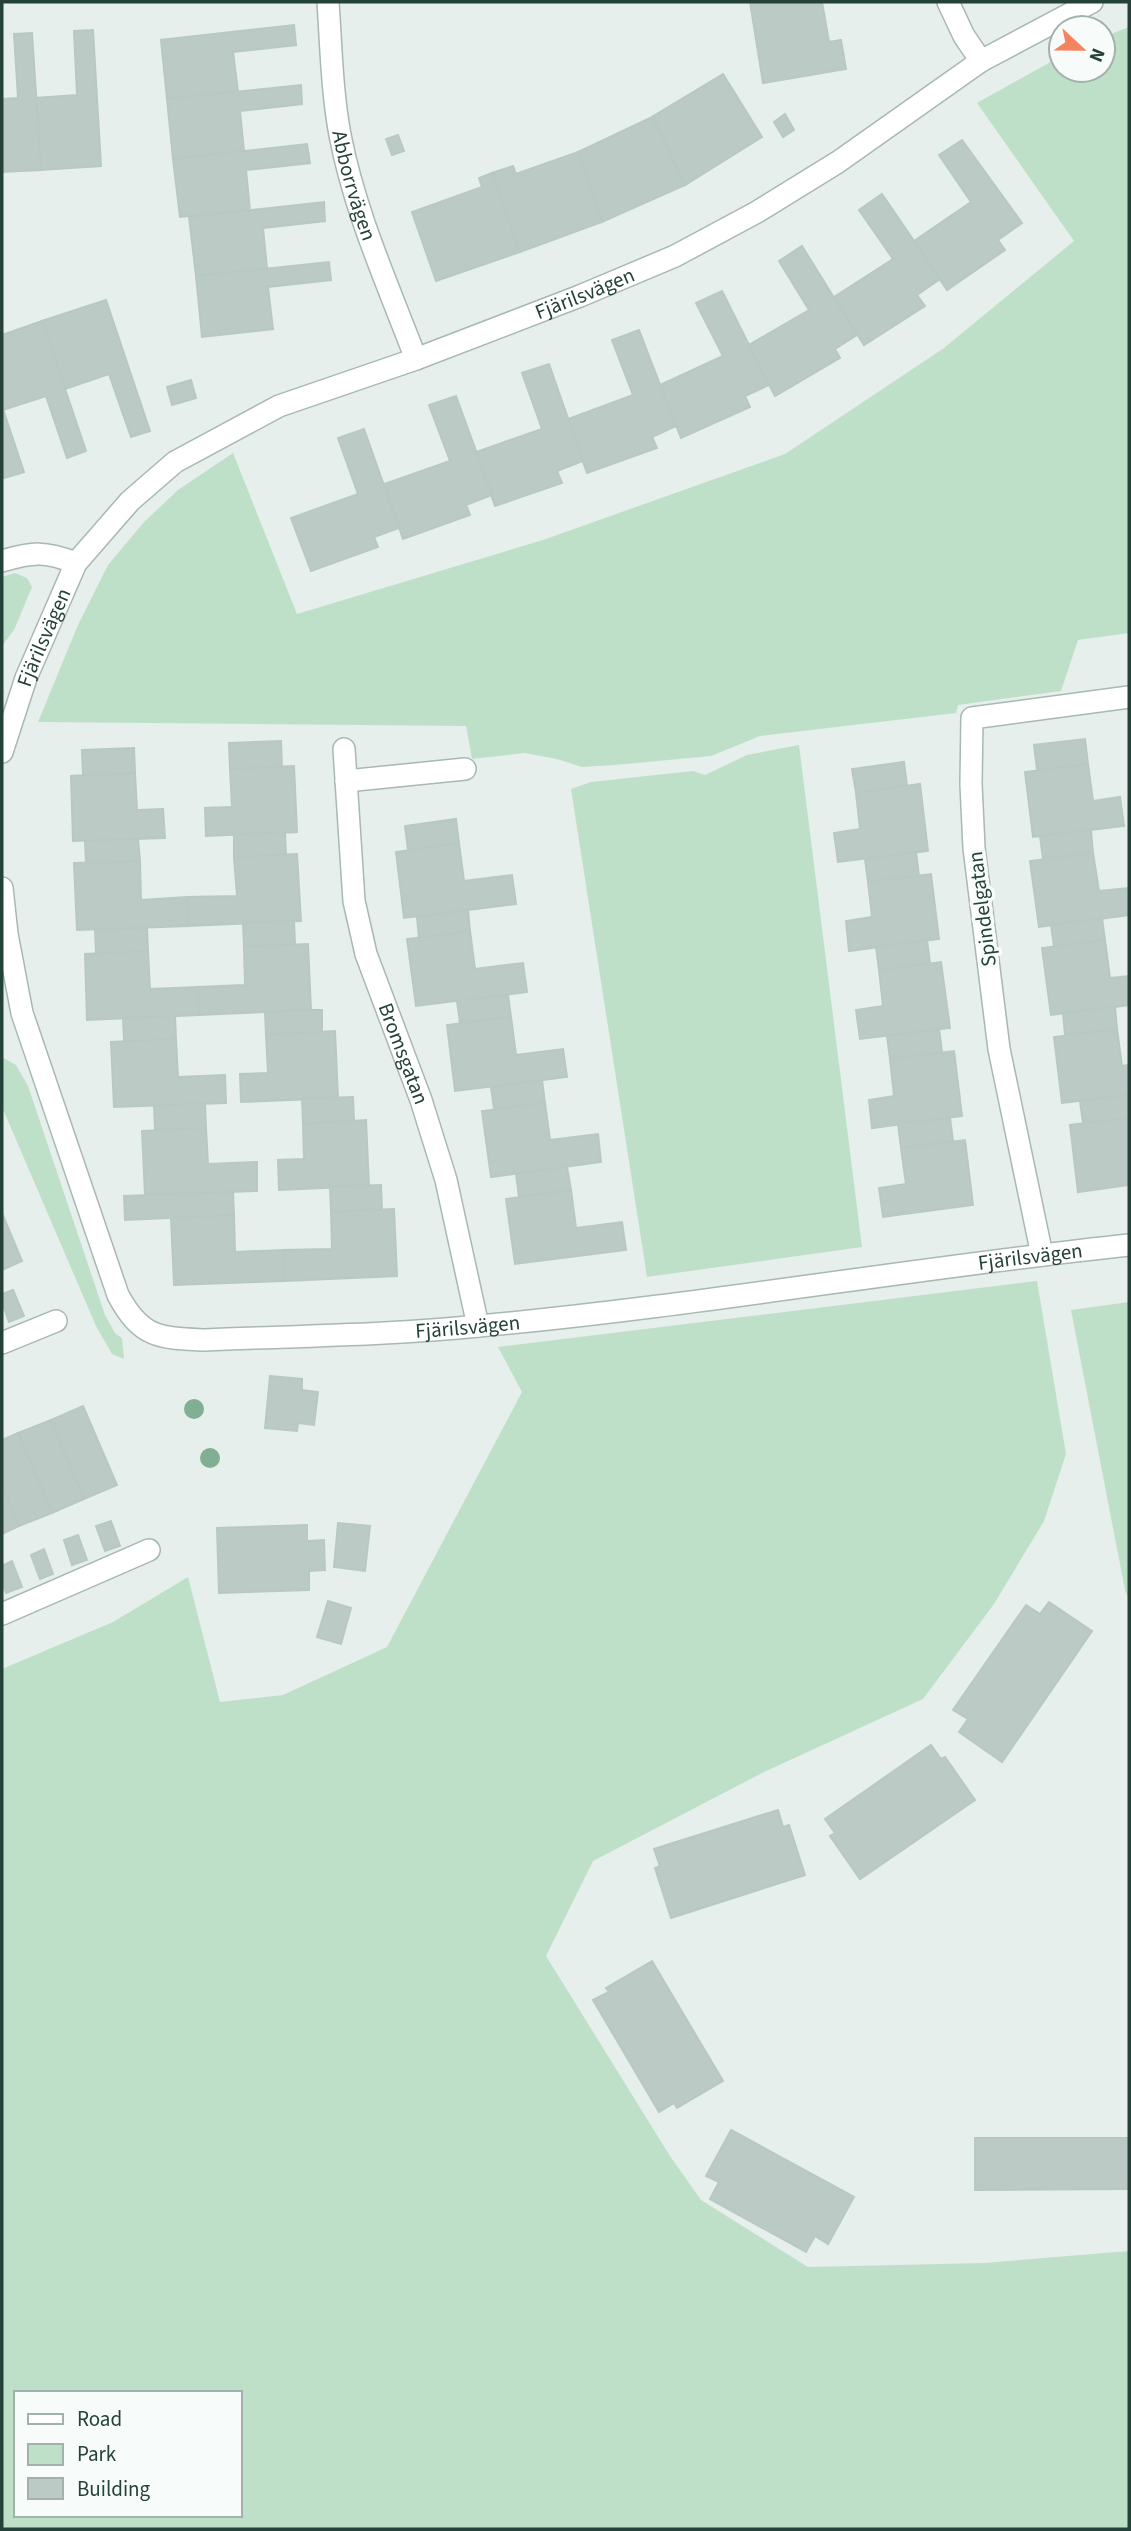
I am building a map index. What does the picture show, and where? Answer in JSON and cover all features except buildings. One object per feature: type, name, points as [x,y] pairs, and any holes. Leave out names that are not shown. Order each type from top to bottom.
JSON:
[{"type":"street","name":"Abborrvägen","points":[[328,2],[340,134],[354,193],[367,234],[416,359]]},
{"type":"street","points":[[948,2],[964,36],[981,61]]},
{"type":"street","name":"Fjärilsvägen","points":[[2,752],[26,678],[76,563],[130,501],[175,462],[279,406],[416,359],[676,256],[757,212],[838,162],[981,61],[1092,2]]},
{"type":"street","name":"Fjärilsvägen","points":[[2,561],[32,553],[54,554],[76,563]]},
{"type":"street","name":"Spindelgatan","points":[[1042,1255],[997,1036],[974,848],[972,718],[1129,697]]},
{"type":"street","name":"Bromsgatan","points":[[344,749],[354,901],[366,954],[421,1100],[446,1180],[478,1326]]},
{"type":"street","points":[[346,781],[465,769]]},
{"type":"street","name":"Fjärilsvägen","points":[[2,888],[7,934],[22,1013],[117,1295],[128,1314],[144,1329],[161,1336],[205,1340],[478,1326],[1129,1245]]},
{"type":"street","points":[[2,1021],[22,1013]]},
{"type":"street","points":[[2,1343],[56,1321]]},
{"type":"street","points":[[2,1614],[149,1550]]},
{"type":"green space","points":[[1129,27],[1129,633],[1078,640],[1061,691],[958,705],[956,713],[760,736],[711,756],[582,767],[525,753],[472,759],[466,726],[38,722],[78,625],[108,565],[144,522],[178,490],[233,453],[297,614],[543,540],[785,454],[944,348],[1074,241],[977,103],[1047,64],[1047,84],[1117,84],[1117,32]]},
{"type":"green space","points":[[15,573],[27,578],[32,587],[14,630],[2,646],[2,577]]},
{"type":"green space","points":[[799,745],[862,1247],[647,1277],[571,789],[591,782],[693,771],[705,775],[747,755]]},
{"type":"green space","points":[[2,1057],[16,1065],[28,1086],[105,1315],[115,1333],[122,1338],[124,1359],[112,1354],[96,1326],[2,1107]]},
{"type":"green space","points":[[1037,1281],[1066,1454],[1044,1521],[994,1604],[923,1699],[764,1772],[593,1861],[546,1956],[670,2156],[701,2200],[808,2267],[984,2263],[1129,2251],[1129,2529],[2,2529],[2,1669],[113,1622],[188,1577],[220,1702],[283,1695],[387,1647],[522,1392],[498,1347]]},
{"type":"green space","points":[[1129,1302],[1129,1600],[1071,1310]]}]
